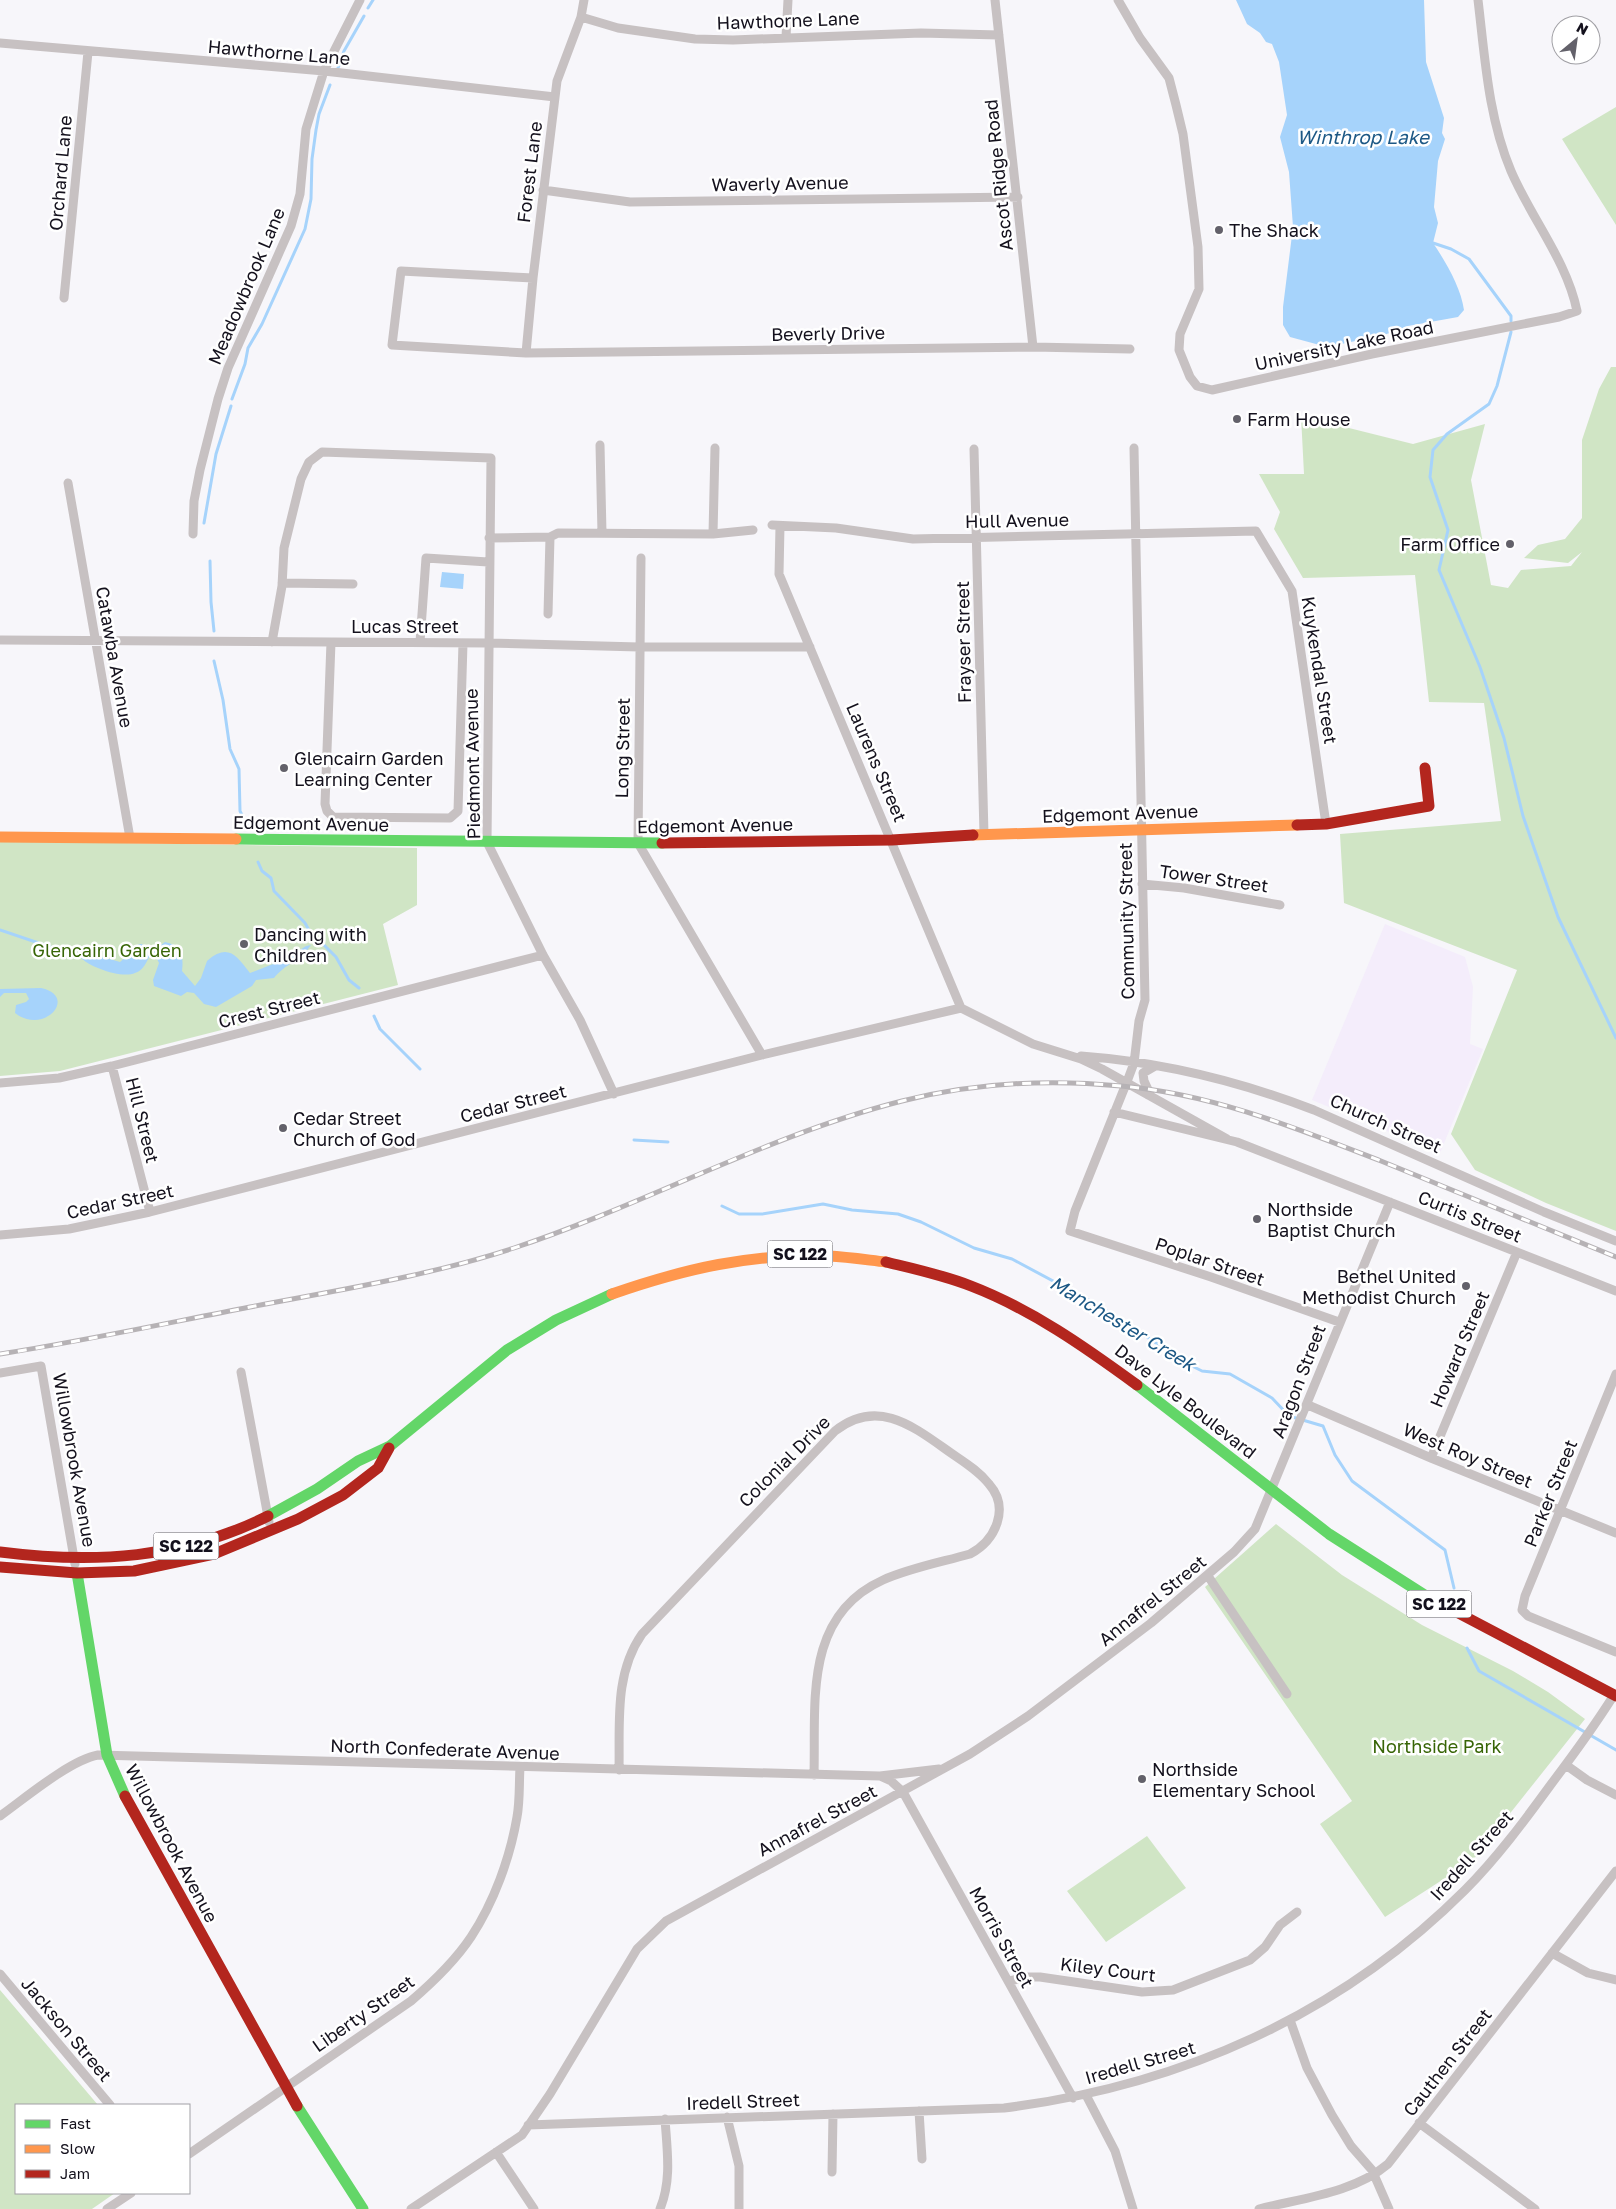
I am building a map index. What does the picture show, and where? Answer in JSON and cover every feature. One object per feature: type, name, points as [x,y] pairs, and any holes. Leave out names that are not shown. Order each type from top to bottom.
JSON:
[{"type":"main road","name":"Edgemont Avenue","points":[[0,837],[638,844],[892,840],[984,834],[1326,824],[1429,806],[1425,768]]},
{"type":"main road","name":"Dave Lyle Boulevard","points":[[0,1552],[75,1560],[133,1556],[170,1550],[209,1540],[268,1515],[333,1479],[364,1457],[389,1448],[482,1369],[507,1351],[540,1330],[596,1301],[670,1273],[702,1265],[766,1256],[831,1255],[863,1258],[944,1276],[977,1288],[1040,1318],[1098,1356],[1332,1535],[1422,1594],[1496,1635],[1615,1695]]},
{"type":"main road","name":"Dave Lyle Boulevard","points":[[0,1567],[77,1574],[134,1571],[214,1554],[271,1531],[343,1495],[378,1468],[389,1448]]},
{"type":"main road","name":"Willowbrook Avenue","points":[[77,1574],[107,1755],[125,1797],[285,2087],[363,2209]]},
{"type":"street","name":"Meadowbrook Lane","points":[[193,534],[194,502],[198,478],[218,399],[228,368],[291,226],[300,194],[306,129],[324,72],[360,0]]},
{"type":"street","name":"Forest Lane","points":[[526,353],[533,278],[557,81],[581,17],[584,0]]},
{"type":"street","points":[[786,37],[788,0]]},
{"type":"street","name":"Ascot Ridge Road","points":[[995,0],[1018,197],[1032,347]]},
{"type":"street","name":"University Lake Road","points":[[1118,0],[1136,32],[1169,78],[1183,134],[1198,247],[1199,289],[1180,334],[1179,350],[1183,363],[1194,382],[1198,386],[1212,390],[1363,356],[1559,317],[1577,311],[1572,289],[1511,171],[1494,122],[1478,0]]},
{"type":"street","name":"Hawthorne Lane","points":[[581,17],[618,28],[694,39],[733,40],[921,34],[999,35]]},
{"type":"street","name":"Hawthorne Lane","points":[[0,44],[324,72],[555,97]]},
{"type":"street","name":"Orchard Lane","points":[[64,298],[88,52]]},
{"type":"street","name":"Waverly Avenue","points":[[544,190],[630,202],[1018,197]]},
{"type":"street","name":"Beverly Drive","points":[[533,278],[401,271],[392,345],[526,353],[1032,347],[1130,348]]},
{"type":"street","points":[[600,445],[602,533]]},
{"type":"street","points":[[713,534],[715,448]]},
{"type":"street","name":"Community Street","points":[[1070,1231],[1075,1210],[1134,1063],[1145,1000],[1134,448]]},
{"type":"street","name":"Frayser Street","points":[[974,449],[984,834]]},
{"type":"street","name":"Piedmont Avenue","points":[[282,583],[284,548],[301,479],[309,462],[322,452],[491,458],[488,558],[487,842],[543,955],[580,1020],[614,1094]]},
{"type":"street","name":"Catawba Avenue","points":[[68,483],[130,838]]},
{"type":"street","name":"Hull Avenue","points":[[776,526],[836,528],[913,539],[977,536],[1256,531]]},
{"type":"street","name":"Laurens Street","points":[[776,526],[779,574],[961,1008]]},
{"type":"street","points":[[489,538],[550,537],[558,533],[713,534],[753,530]]},
{"type":"street","name":"Kuykendal Street","points":[[1256,531],[1292,591],[1326,824]]},
{"type":"street","points":[[548,614],[550,537]]},
{"type":"street","points":[[420,642],[426,558],[488,558]]},
{"type":"street","name":"Long Street","points":[[638,844],[641,558]]},
{"type":"street","points":[[272,642],[282,583],[353,584]]},
{"type":"street","name":"Lucas Street","points":[[0,640],[420,642],[639,647],[810,647]]},
{"type":"street","points":[[331,642],[325,804],[327,811],[333,818],[450,818],[458,811],[463,643]]},
{"type":"street","points":[[638,844],[762,1055]]},
{"type":"street","name":"Tower Street","points":[[1142,884],[1184,888],[1280,904]]},
{"type":"street","name":"Crest Street","points":[[0,1083],[59,1078],[112,1066],[543,955]]},
{"type":"street","name":"Curtis Street","points":[[961,1008],[1026,1040],[1102,1069],[1227,1139]]},
{"type":"street","name":"Cedar Street","points":[[0,1235],[70,1229],[150,1212],[762,1055],[961,1008]]},
{"type":"street","name":"Church Street","points":[[1068,1055],[1155,1066],[1238,1084],[1314,1110],[1544,1212],[1616,1241]]},
{"type":"street","points":[[1102,1069],[1123,1071],[1134,1063],[1138,1081],[1148,1094]]},
{"type":"street","name":"Hill Street","points":[[112,1066],[150,1212]]},
{"type":"street","points":[[1148,1094],[1150,1094],[1144,1081],[1143,1073],[1155,1066]]},
{"type":"street","name":"Curtis Street","points":[[1114,1112],[1227,1139],[1616,1291]]},
{"type":"street","name":"Aragon Street","points":[[1272,1490],[1308,1405],[1339,1322],[1390,1202]]},
{"type":"street","name":"Poplar Street","points":[[1070,1231],[1211,1277],[1339,1322]]},
{"type":"street","name":"Howard Street","points":[[1432,1458],[1517,1252]]},
{"type":"street","name":"Willowbrook Avenue","points":[[0,1374],[41,1366],[77,1574]]},
{"type":"street","points":[[241,1372],[271,1531]]},
{"type":"street","name":"Parker Street","points":[[1616,1374],[1525,1596],[1522,1610],[1528,1616],[1616,1652]]},
{"type":"street","name":"West Roy Street","points":[[1308,1405],[1616,1533]]},
{"type":"street","name":"Colonial Drive","points":[[620,1770],[622,1678],[628,1658],[642,1634],[835,1431],[843,1425],[863,1417],[890,1417],[909,1424],[985,1478],[998,1499],[998,1524],[990,1538],[979,1549],[970,1554],[881,1581],[863,1592],[841,1612],[827,1634],[818,1663],[814,1775]]},
{"type":"street","name":"Annafrel Street","points":[[411,2209],[522,2134],[550,2094],[638,1949],[666,1922],[944,1769],[1028,1716],[1106,1659],[1208,1576],[1234,1552],[1255,1528],[1272,1490]]},
{"type":"street","points":[[1208,1576],[1287,1694]]},
{"type":"street","name":"Iredell Street","points":[[528,2126],[665,2119],[1004,2108],[1046,2104],[1147,2079],[1212,2057],[1310,2009],[1372,1968],[1404,1944],[1441,1912],[1465,1890],[1502,1849],[1566,1765],[1615,1695]]},
{"type":"street","name":"North Confederate Avenue","points":[[0,1816],[82,1761],[91,1756],[107,1755],[814,1775],[880,1776],[944,1769]]},
{"type":"street","points":[[1566,1765],[1587,1780],[1616,1795]]},
{"type":"street","name":"Liberty Street","points":[[190,2153],[411,2002],[434,1981],[470,1939],[487,1910],[507,1856],[518,1816],[520,1767]]},
{"type":"street","points":[[880,1776],[891,1781],[903,1792]]},
{"type":"street","name":"Morris Street","points":[[903,1792],[1073,2098]]},
{"type":"street","name":"Cauthen Street","points":[[1259,2209],[1343,2188],[1374,2176],[1388,2164],[1616,1871]]},
{"type":"street","name":"Kiley Court","points":[[1008,1981],[1028,1977],[1142,1992],[1173,1990],[1250,1960],[1265,1947],[1280,1925],[1297,1912]]},
{"type":"street","points":[[1552,1953],[1588,1973],[1616,1980]]},
{"type":"street","name":"Jackson Street","points":[[0,1974],[109,2104]]},
{"type":"street","points":[[1290,2020],[1307,2068],[1351,2146],[1372,2170],[1389,2209]]},
{"type":"street","points":[[1086,2095],[1115,2150],[1133,2209]]},
{"type":"street","points":[[919,2111],[922,2159]]},
{"type":"street","points":[[832,2172],[833,2114]]},
{"type":"street","points":[[727,2118],[739,2166],[739,2209]]},
{"type":"street","points":[[660,2209],[665,2197],[668,2172],[665,2119]]},
{"type":"street","points":[[1419,2123],[1535,2209]]},
{"type":"street","points":[[496,2152],[534,2209]]},
{"type":"street","points":[[107,2209],[130,2194]]},
{"type":"shaded area","points":[[1385,924],[1465,957],[1473,987],[1470,1044],[1483,1049],[1440,1153],[1312,1100]]},
{"type":"green space","points":[[1616,107],[1616,225],[1562,139]]},
{"type":"green space","points":[[1611,367],[1616,367],[1616,1231],[1546,1203],[1475,1170],[1451,1134],[1517,970],[1344,903],[1340,834],[1501,821],[1484,703],[1429,702],[1415,575],[1303,578],[1274,529],[1280,512],[1259,474],[1304,474],[1301,416],[1413,444],[1485,424],[1471,480],[1491,585],[1508,588],[1521,570],[1571,566],[1582,552],[1568,563],[1524,558],[1538,545],[1565,539],[1582,518],[1582,440],[1599,389]]},
{"type":"green space","name":"Glencairn Garden","points":[[0,841],[417,848],[417,905],[383,924],[398,985],[60,1071],[0,1076]]},
{"type":"green space","name":"Northside Park","points":[[1276,1524],[1342,1575],[1422,1625],[1513,1671],[1548,1692],[1585,1719],[1473,1860],[1385,1917],[1320,1824],[1352,1801],[1205,1587]]},
{"type":"green space","points":[[1147,1836],[1186,1888],[1106,1942],[1067,1891]]},
{"type":"green space","points":[[0,1990],[97,2104],[15,2104],[15,2194],[114,2194],[92,2209],[0,2209]]},
{"type":"water","name":"Winthrop Lake","points":[[1236,0],[1424,0],[1426,62],[1444,118],[1442,133],[1445,139],[1438,161],[1434,207],[1438,223],[1433,243],[1448,267],[1460,293],[1464,310],[1458,317],[1408,326],[1384,335],[1327,347],[1290,337],[1283,325],[1283,307],[1293,227],[1289,172],[1280,137],[1287,115],[1279,62],[1272,44],[1266,42],[1260,33],[1247,24]]},
{"type":"water","points":[[442,572],[464,574],[463,589],[440,587]]},
{"type":"water","points":[[165,942],[178,948],[182,956],[182,971],[195,986],[201,978],[207,961],[221,953],[226,952],[236,957],[250,973],[286,959],[306,946],[311,945],[274,978],[256,980],[252,986],[216,1007],[204,1004],[194,993],[187,992],[181,996],[154,986],[153,980],[159,963],[156,957],[150,956],[141,970],[135,973],[122,974],[106,971],[91,965],[80,957],[103,957],[120,962],[134,946],[142,944],[145,947],[156,949]]},
{"type":"water","points":[[41,988],[52,992],[57,999],[57,1005],[53,1012],[37,1020],[26,1019],[15,1013],[16,1005],[29,999],[26,993],[4,993],[0,997],[0,989]]},
{"type":"waterway","points":[[368,8],[373,0]]},
{"type":"waterway","points":[[338,68],[344,51],[364,16]]},
{"type":"waterway","points":[[232,399],[245,364],[248,348],[262,324],[305,229],[311,199],[312,159],[316,130],[319,114],[330,85]]},
{"type":"waterway","points":[[1433,243],[1451,249],[1469,259],[1511,316],[1511,321]]},
{"type":"waterway","points":[[1511,332],[1497,386],[1489,404],[1447,434],[1433,450],[1430,477],[1448,530],[1439,570],[1480,667],[1504,738],[1523,816],[1558,917],[1616,1038]]},
{"type":"waterway","points":[[204,523],[216,454],[231,406]]},
{"type":"waterway","points":[[210,561],[214,631]]},
{"type":"waterway","points":[[214,661],[223,700],[230,749],[239,769],[240,811],[247,825]]},
{"type":"waterway","points":[[258,862],[262,871],[271,878],[274,891],[305,923],[315,941],[324,945],[336,957],[349,980],[359,988]]},
{"type":"waterway","points":[[0,930],[80,957]]},
{"type":"waterway","points":[[374,1016],[380,1029],[420,1069]]},
{"type":"waterway","points":[[634,1140],[668,1142]]},
{"type":"waterway","name":"Manchester Creek","points":[[722,1206],[739,1214],[762,1214],[823,1204],[852,1210],[898,1214],[921,1222],[974,1248],[1012,1259],[1096,1304],[1190,1365],[1202,1371],[1230,1374],[1272,1398],[1289,1416],[1323,1426],[1335,1455],[1352,1481],[1445,1550],[1454,1588]]},
{"type":"waterway","name":"Manchester Creek","points":[[1467,1648],[1479,1671],[1616,1750]]},
{"type":"railway","points":[[0,1354],[94,1338],[449,1267],[514,1248],[563,1230],[755,1151],[852,1115],[929,1095],[984,1086],[1011,1084],[1094,1084],[1155,1090],[1188,1096],[1254,1114],[1381,1161],[1616,1257]]},
{"type":"traffic: fast","points":[[236,839],[662,843]]},
{"type":"traffic: fast","points":[[268,1516],[317,1489],[358,1461],[390,1446],[507,1350],[556,1320],[612,1294]]},
{"type":"traffic: fast","points":[[1137,1385],[1329,1534],[1426,1596]]},
{"type":"traffic: fast","points":[[77,1573],[107,1755],[125,1796]]},
{"type":"traffic: fast","points":[[297,2106],[363,2209]]},
{"type":"traffic: slow","points":[[973,835],[1297,825]]},
{"type":"traffic: slow","points":[[0,837],[236,839]]},
{"type":"traffic: slow","points":[[612,1294],[692,1270],[745,1260],[773,1257],[829,1256],[886,1262]]},
{"type":"traffic: jam","points":[[1297,825],[1326,824],[1429,806],[1425,768]]},
{"type":"traffic: jam","points":[[662,843],[892,840],[973,835]]},
{"type":"traffic: jam","points":[[886,1262],[960,1282],[993,1295],[1057,1330],[1137,1385]]},
{"type":"traffic: jam","points":[[0,1567],[77,1573],[134,1571],[214,1554],[298,1519],[343,1495],[378,1468],[389,1448]]},
{"type":"traffic: jam","points":[[0,1552],[69,1557],[137,1555],[203,1541],[236,1530],[268,1516]]},
{"type":"traffic: jam","points":[[1426,1596],[1616,1696]]},
{"type":"traffic: jam","points":[[125,1796],[297,2106]]},
{"type":"place","name":"The Shack","points":[[1219,230]]},
{"type":"place","name":"Farm House","points":[[1237,419]]},
{"type":"place","name":"Farm Office","points":[[1510,544]]},
{"type":"place","name":"Glencairn Garden Learning Center","points":[[284,768]]},
{"type":"place","name":"Dancing with Children","points":[[244,944]]},
{"type":"place","name":"Cedar Street Church of God","points":[[283,1128]]},
{"type":"place","name":"Northside Baptist Church","points":[[1257,1219]]},
{"type":"place","name":"Bethel United Methodist Church","points":[[1466,1286]]},
{"type":"place","name":"Northside Elementary School","points":[[1142,1779]]}]
